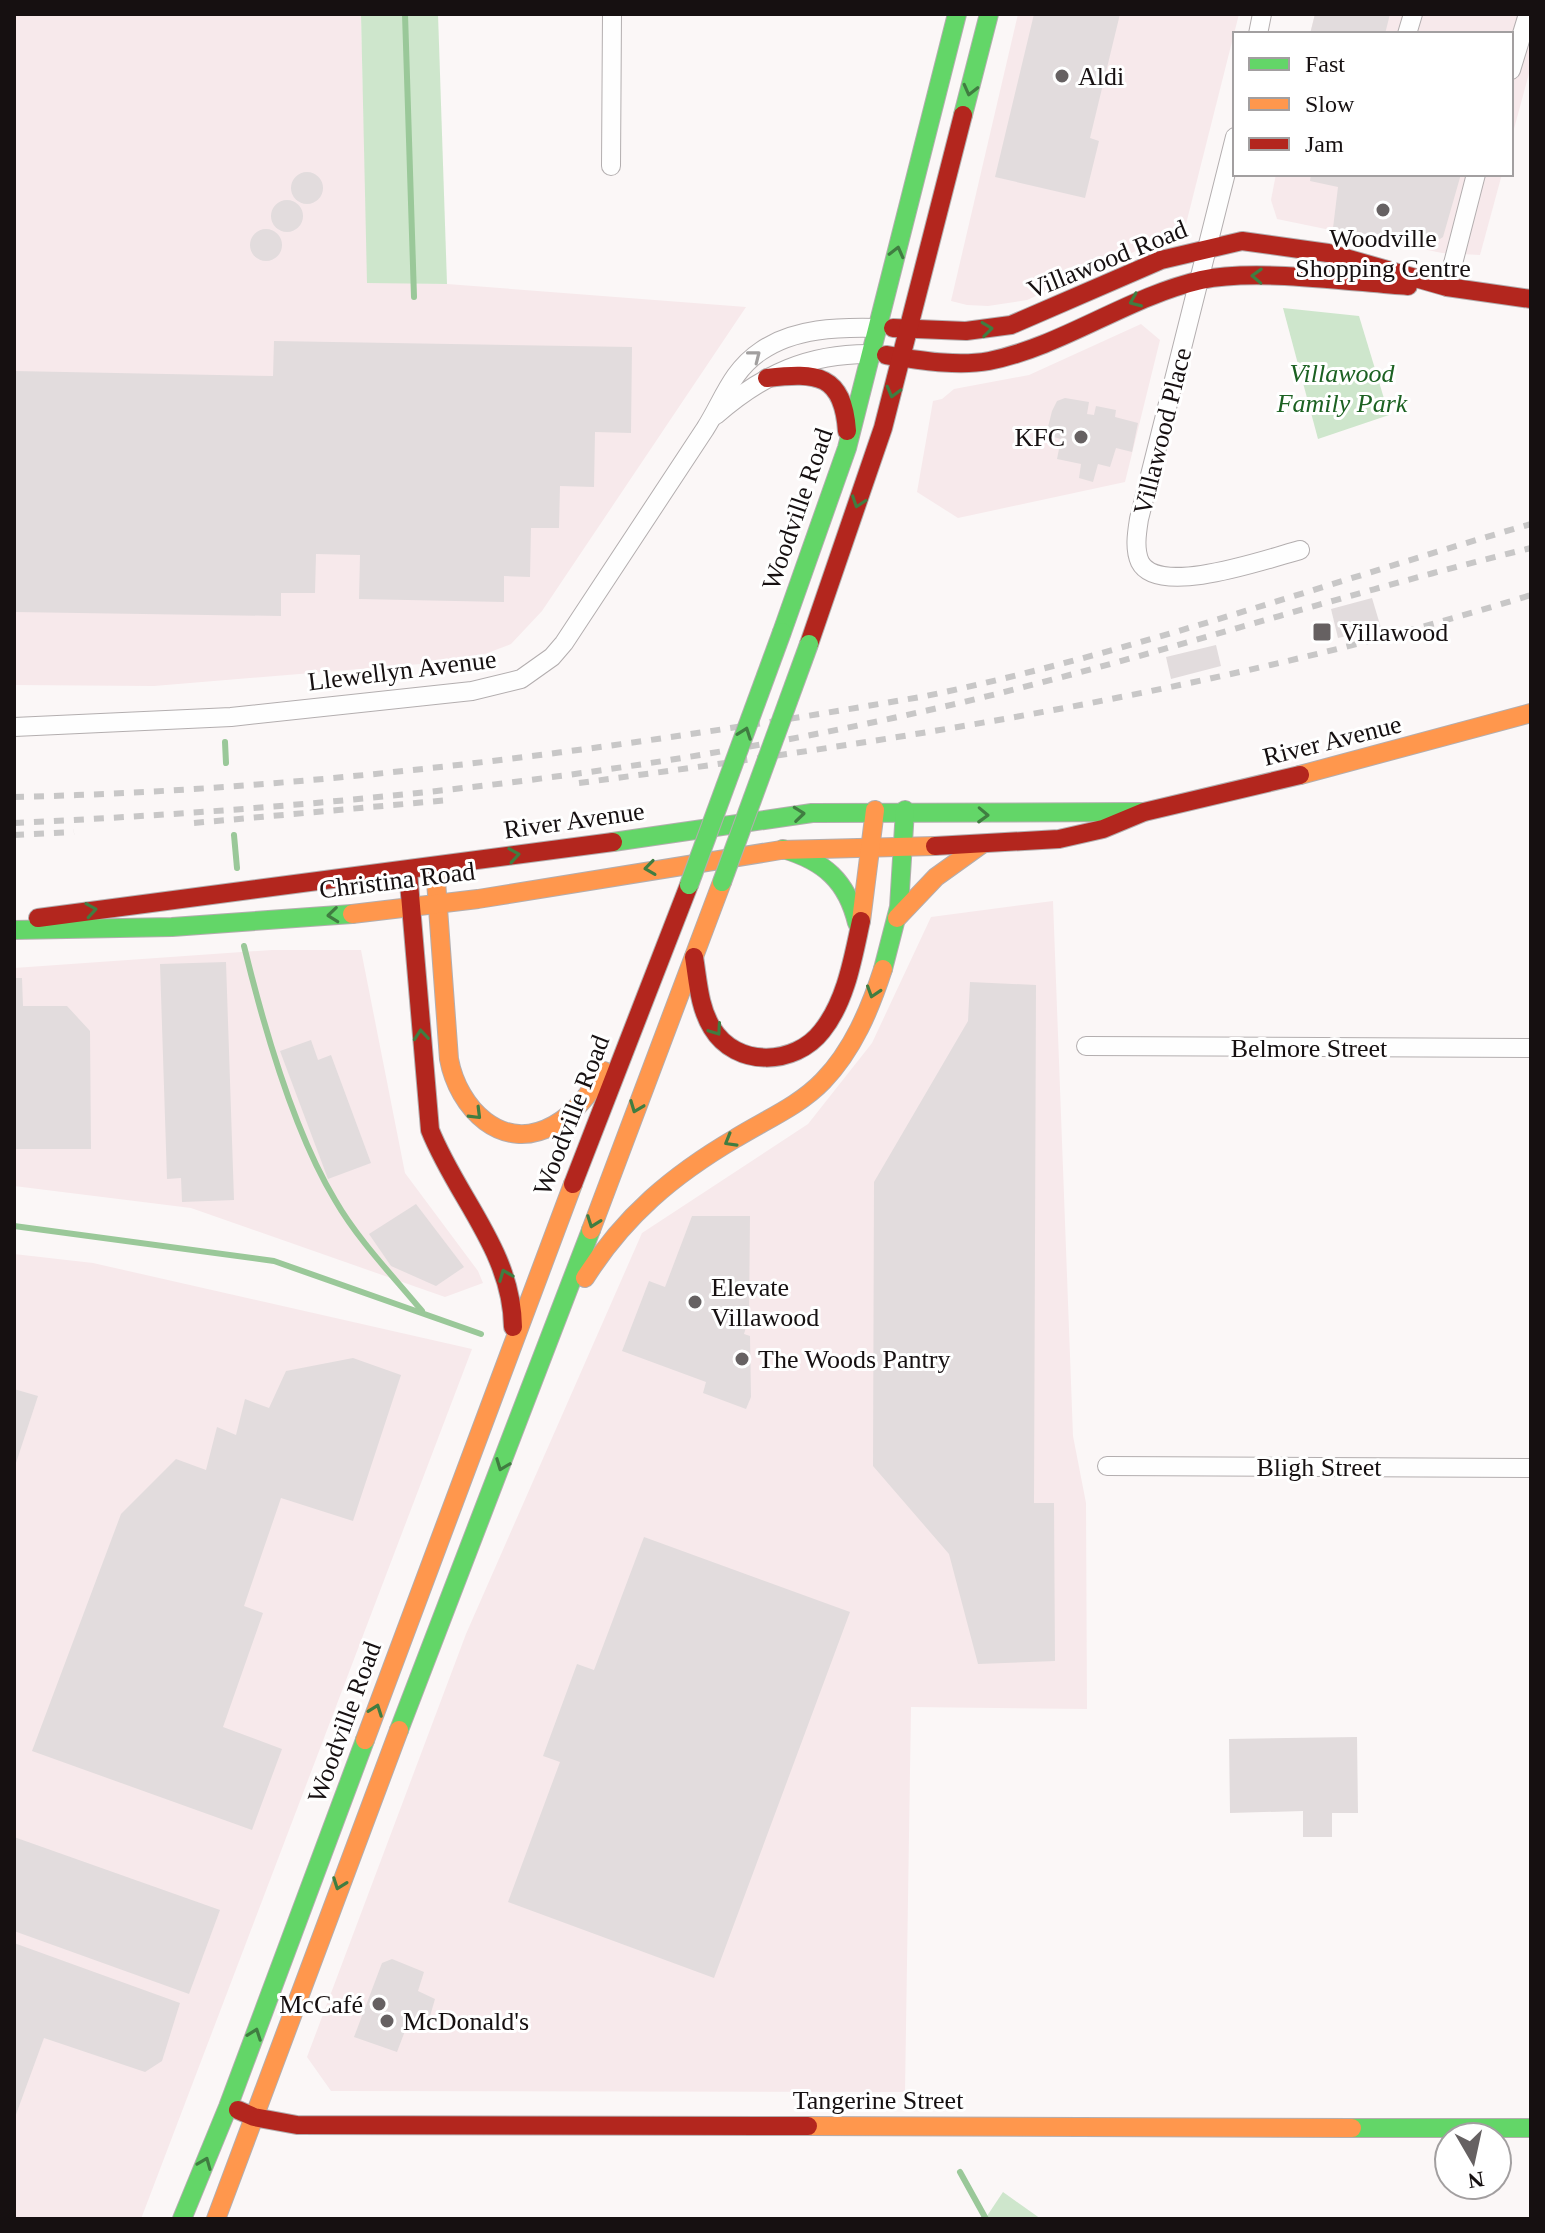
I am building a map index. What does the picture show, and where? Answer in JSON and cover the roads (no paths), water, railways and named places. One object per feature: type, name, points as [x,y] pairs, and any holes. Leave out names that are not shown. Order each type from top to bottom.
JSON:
[{"type":"main road","name":"Woodville Road","points":[[182,2219],[228,2107],[510,1352],[689,885],[847,448],[957,14]]},
{"type":"main road","name":"Woodville Road","points":[[216,2219],[366,1811],[458,1582],[809,644],[883,428],[989,14]]},
{"type":"main road","name":"Villawood Road","points":[[878,328],[966,331],[1011,325],[1161,260],[1210,246],[1242,241],[1268,242],[1328,253],[1447,287]]},
{"type":"main road","name":"Villawood Road","points":[[903,357],[934,362],[988,361],[1035,346],[1146,296],[1201,280],[1263,275],[1324,283],[1447,287],[1531,299]]},
{"type":"main road","name":"Llewellyn Avenue","points":[[872,354],[903,357]]},
{"type":"main road","points":[[767,378],[808,373],[826,379],[835,387],[844,405],[847,448]]},
{"type":"main road","name":"River Avenue","points":[[783,849],[874,843],[982,844],[1099,832],[1144,812],[1344,765],[1531,713]]},
{"type":"main road","name":"River Avenue","points":[[14,922],[140,902],[408,871],[780,816],[875,810],[1009,815],[1115,807],[1144,812]]},
{"type":"main road","points":[[693,956],[706,1015],[715,1032],[729,1047],[746,1056],[783,1058],[803,1051],[831,1020],[858,928],[874,843],[875,810]]},
{"type":"main road","points":[[546,1348],[598,1254],[641,1201],[688,1167],[798,1102],[824,1081],[845,1056],[863,1024],[897,918],[905,810]]},
{"type":"main road","points":[[897,918],[927,882],[953,860],[982,844]]},
{"type":"main road","points":[[783,849],[818,859],[832,870],[849,891],[858,928]]},
{"type":"main road","name":"Christina Road","points":[[14,930],[144,930],[411,908],[783,849]]},
{"type":"main road","points":[[435,867],[452,1071],[457,1090],[483,1122],[500,1131],[522,1134],[541,1131],[561,1122],[594,1087],[632,1030]]},
{"type":"main road","points":[[408,871],[430,1130],[448,1175],[504,1271],[514,1311],[510,1352]]},
{"type":"main road","name":"Tangerine Street","points":[[228,2107],[254,2117],[297,2125],[357,2126],[1531,2128]]},
{"type":"street","points":[[611,166],[612,14]]},
{"type":"street","points":[[1513,63],[1528,14]]},
{"type":"street","name":"Villawood Place","points":[[1233,146],[1139,519],[1137,549],[1141,564],[1151,572],[1169,578],[1191,576],[1300,550]]},
{"type":"street","points":[[1447,287],[1475,176]]},
{"type":"street","name":"Llewellyn Avenue","points":[[14,727],[231,717],[472,691],[521,679],[552,657],[564,643],[711,419],[732,378],[752,358],[778,340],[828,330],[878,328]]},
{"type":"street","name":"Llewellyn Avenue","points":[[711,419],[767,378],[806,360],[830,355],[872,354]]},
{"type":"street","name":"Belmore Street","points":[[1086,1046],[1531,1048]]},
{"type":"street","name":"Bligh Street","points":[[1107,1466],[1531,1468]]},
{"type":"waterway","points":[[405,14],[414,297]]},
{"type":"waterway","points":[[225,742],[226,763]]},
{"type":"waterway","points":[[234,835],[237,868]]},
{"type":"waterway","points":[[244,946],[281,1077],[320,1173],[354,1229],[422,1311]]},
{"type":"waterway","points":[[14,1226],[274,1261],[481,1334]]},
{"type":"waterway","points":[[960,2172],[986,2219]]},
{"type":"railway","points":[[14,797],[129,793],[358,776],[700,733],[926,696],[1003,679],[1155,638],[1531,524]]},
{"type":"railway","points":[[14,823],[235,810],[456,789],[676,759],[785,740],[973,700],[1531,548]]},
{"type":"railway","points":[[579,783],[819,749],[1060,709],[1298,659],[1531,595]]},
{"type":"railway","points":[[194,823],[449,800]]},
{"type":"railway","points":[[14,835],[74,832]]},
{"type":"place","name":"Aldi","points":[[1062,76]]},
{"type":"place","name":"Woodville Shopping Centre","points":[[1383,210]]},
{"type":"place","name":"KFC","points":[[1081,437]]},
{"type":"place","name":"Villawood","points":[[1322,632]]},
{"type":"place","name":"Elevate Villawood","points":[[695,1302]]},
{"type":"place","name":"The Woods Pantry","points":[[742,1359]]},
{"type":"place","name":"McCafé","points":[[379,2004]]},
{"type":"place","name":"McDonald's","points":[[387,2021]]},
{"type":"park label","name":"Villawood Family Park","points":[[1342,388]]}]
